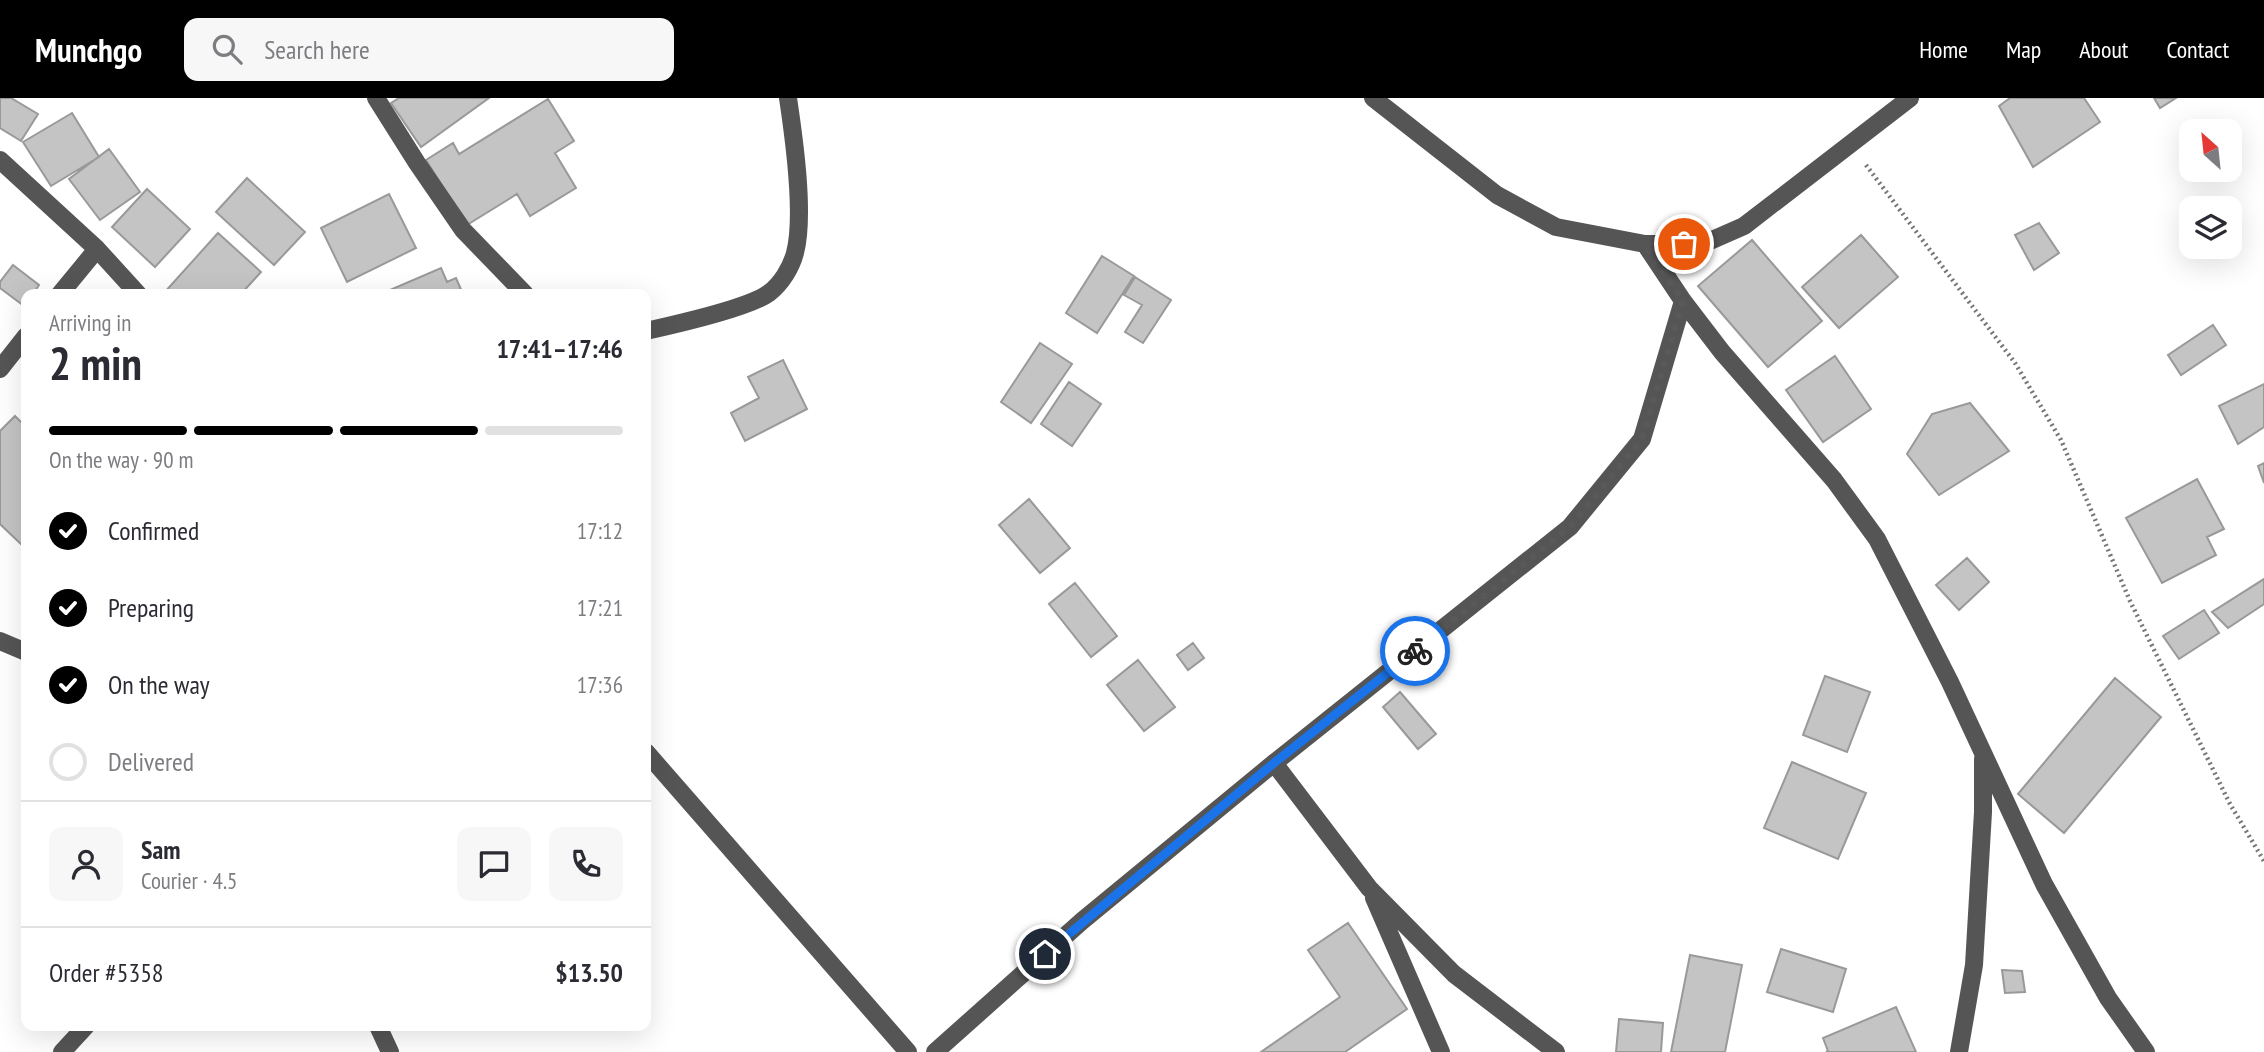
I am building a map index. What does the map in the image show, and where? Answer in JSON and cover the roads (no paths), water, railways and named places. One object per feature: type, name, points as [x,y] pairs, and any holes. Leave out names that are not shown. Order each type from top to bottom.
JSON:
[{"type":"street","points":[[376,98],[463,230],[520,289]]},
{"type":"street","points":[[651,330],[751,302],[768,294],[783,279],[795,255],[799,226],[793,131],[788,98]]},
{"type":"street","points":[[1373,98],[1497,195],[1556,227],[1645,244],[1703,244],[1744,226],[1910,98]]},
{"type":"street","points":[[0,159],[97,249],[133,289]]},
{"type":"street","points":[[1645,244],[1683,301],[1722,352],[1834,480],[1877,539],[1983,752],[2044,884],[2108,998],[2146,1052]]},
{"type":"street","points":[[64,289],[97,249]]},
{"type":"street","points":[[935,1052],[1082,921],[1274,763],[1570,527],[1642,439],[1683,301]]},
{"type":"street","points":[[0,369],[21,342]]},
{"type":"street","points":[[0,641],[21,650]]},
{"type":"street","points":[[1959,1052],[1974,965],[1983,812],[1983,752]]},
{"type":"street","points":[[651,758],[908,1052]]},
{"type":"street","points":[[1274,763],[1369,888],[1454,974],[1556,1052]]},
{"type":"street","points":[[1369,888],[1441,1052]]},
{"type":"street","points":[[62,1052],[81,1031]]},
{"type":"street","points":[[381,1031],[390,1052]]}]
